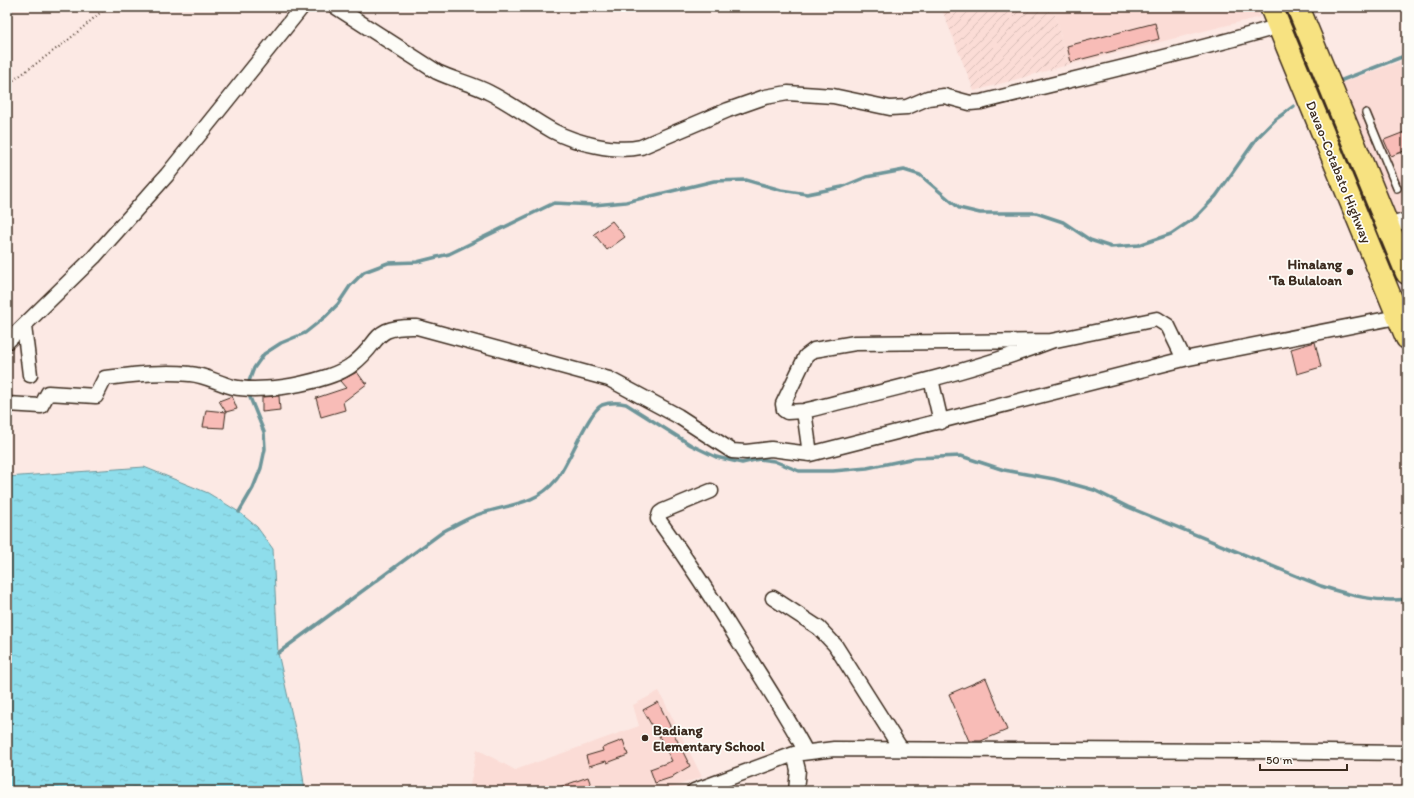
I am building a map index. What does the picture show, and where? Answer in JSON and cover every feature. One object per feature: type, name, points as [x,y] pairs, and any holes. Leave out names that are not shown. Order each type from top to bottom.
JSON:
[{"type":"highway","name":"Davao-Cotabato Highway","points":[[1298,7],[1397,223],[1407,273]]},
{"type":"highway","name":"Davao-Cotabato Highway","points":[[1276,17],[1403,316],[1407,338]]},
{"type":"street","points":[[7,342],[94,257],[167,175],[302,7]]},
{"type":"street","points":[[336,7],[437,72],[488,92],[554,131],[600,147],[631,149],[684,130],[728,110],[765,97],[788,93],[833,96],[890,108],[907,107],[928,98],[944,96],[970,103],[981,102],[1067,80],[1154,61],[1276,17]]},
{"type":"street","points":[[7,404],[41,406],[48,393],[96,396],[105,378],[128,375],[190,374],[204,376],[235,387],[256,388],[300,384],[345,370],[358,360],[381,332],[400,326],[417,327],[609,379],[678,416],[732,451],[746,452],[771,449],[810,454],[941,422],[1184,359],[1403,316]]},
{"type":"street","points":[[1051,341],[855,343],[814,350],[806,356],[783,404],[784,410],[787,412],[804,411],[931,379],[1012,356],[1051,341],[1157,319],[1163,321],[1168,326],[1184,359]]},
{"type":"street","points":[[24,326],[30,375]]},
{"type":"street","points":[[931,379],[941,422]]},
{"type":"street","points":[[804,411],[810,454]]},
{"type":"street","points":[[711,491],[663,511],[660,513],[658,519],[685,556],[779,705],[800,753],[796,791]]},
{"type":"street","points":[[773,598],[818,628],[835,645],[901,749]]},
{"type":"street","points":[[694,791],[800,753],[834,749],[1407,753]]},
{"type":"lane","points":[[1366,113],[1398,188]]},
{"type":"path","points":[[7,85],[67,41],[107,7]]},
{"type":"shaded area","points":[[941,7],[1053,7],[1068,65],[974,91]]},
{"type":"shaded area","points":[[1053,7],[1256,7],[1260,17],[1068,65]]},
{"type":"shaded area","points":[[1407,59],[1407,215],[1396,218],[1341,83]]},
{"type":"shaded area","name":"Badiang Elementary School","points":[[659,691],[702,777],[663,791],[469,791],[477,749],[515,770],[639,726],[633,705]]},
{"type":"water","points":[[144,467],[208,493],[239,512],[257,527],[273,549],[278,653],[298,742],[305,791],[7,791],[7,477]]},
{"type":"building","points":[[1155,23],[1159,39],[1071,62],[1067,46]]},
{"type":"building","points":[[1407,131],[1407,150],[1391,156],[1384,140]]},
{"type":"building","points":[[612,221],[625,237],[607,250],[594,234]]},
{"type":"building","points":[[1315,342],[1321,367],[1297,374],[1291,349]]},
{"type":"building","points":[[357,372],[365,383],[368,383],[343,402],[345,410],[321,417],[316,398],[346,388],[340,381]]},
{"type":"building","points":[[232,396],[237,409],[226,412],[219,401]]},
{"type":"building","points":[[279,396],[280,410],[262,412],[262,397]]},
{"type":"building","points":[[206,410],[226,412],[224,428],[203,427]]},
{"type":"building","points":[[986,678],[1007,730],[981,741],[969,741],[949,694]]},
{"type":"building","points":[[658,702],[690,766],[673,777],[655,783],[650,769],[672,761],[656,730],[655,731],[643,710]]},
{"type":"building","points":[[623,740],[628,755],[607,763],[606,761],[589,766],[586,756],[603,751],[602,748]]},
{"type":"building","points":[[588,777],[593,791],[551,790]]},
{"type":"waterway","points":[[1337,82],[1407,55]]},
{"type":"waterway","points":[[248,384],[254,368],[264,354],[281,343],[305,333],[325,317],[338,304],[350,286],[364,272],[388,263],[417,262],[449,254],[554,203],[594,205],[626,202],[714,181],[746,180],[781,190],[807,194],[842,187],[866,177],[904,170],[920,175],[959,208],[980,213],[1036,213],[1063,222],[1090,240],[1111,247],[1139,245],[1171,234],[1196,217],[1216,196],[1257,138],[1276,119],[1294,106]]},
{"type":"waterway","points":[[239,512],[253,488],[261,468],[265,449],[264,432],[249,395]]},
{"type":"waterway","points":[[278,653],[444,531],[474,516],[528,500],[547,489],[556,480],[561,472],[591,417],[602,405],[608,403],[626,404],[691,445],[716,457],[742,463],[759,459],[774,461],[799,471],[833,471],[867,468],[915,458],[961,456],[1004,470],[1054,479],[1094,490],[1128,507],[1321,586],[1374,599],[1407,599]]},
{"type":"place","name":"Hinalang 'Ta Bulaloan","points":[[1350,272]]},
{"type":"place","name":"Badiang Elementary School","points":[[645,738]]}]
